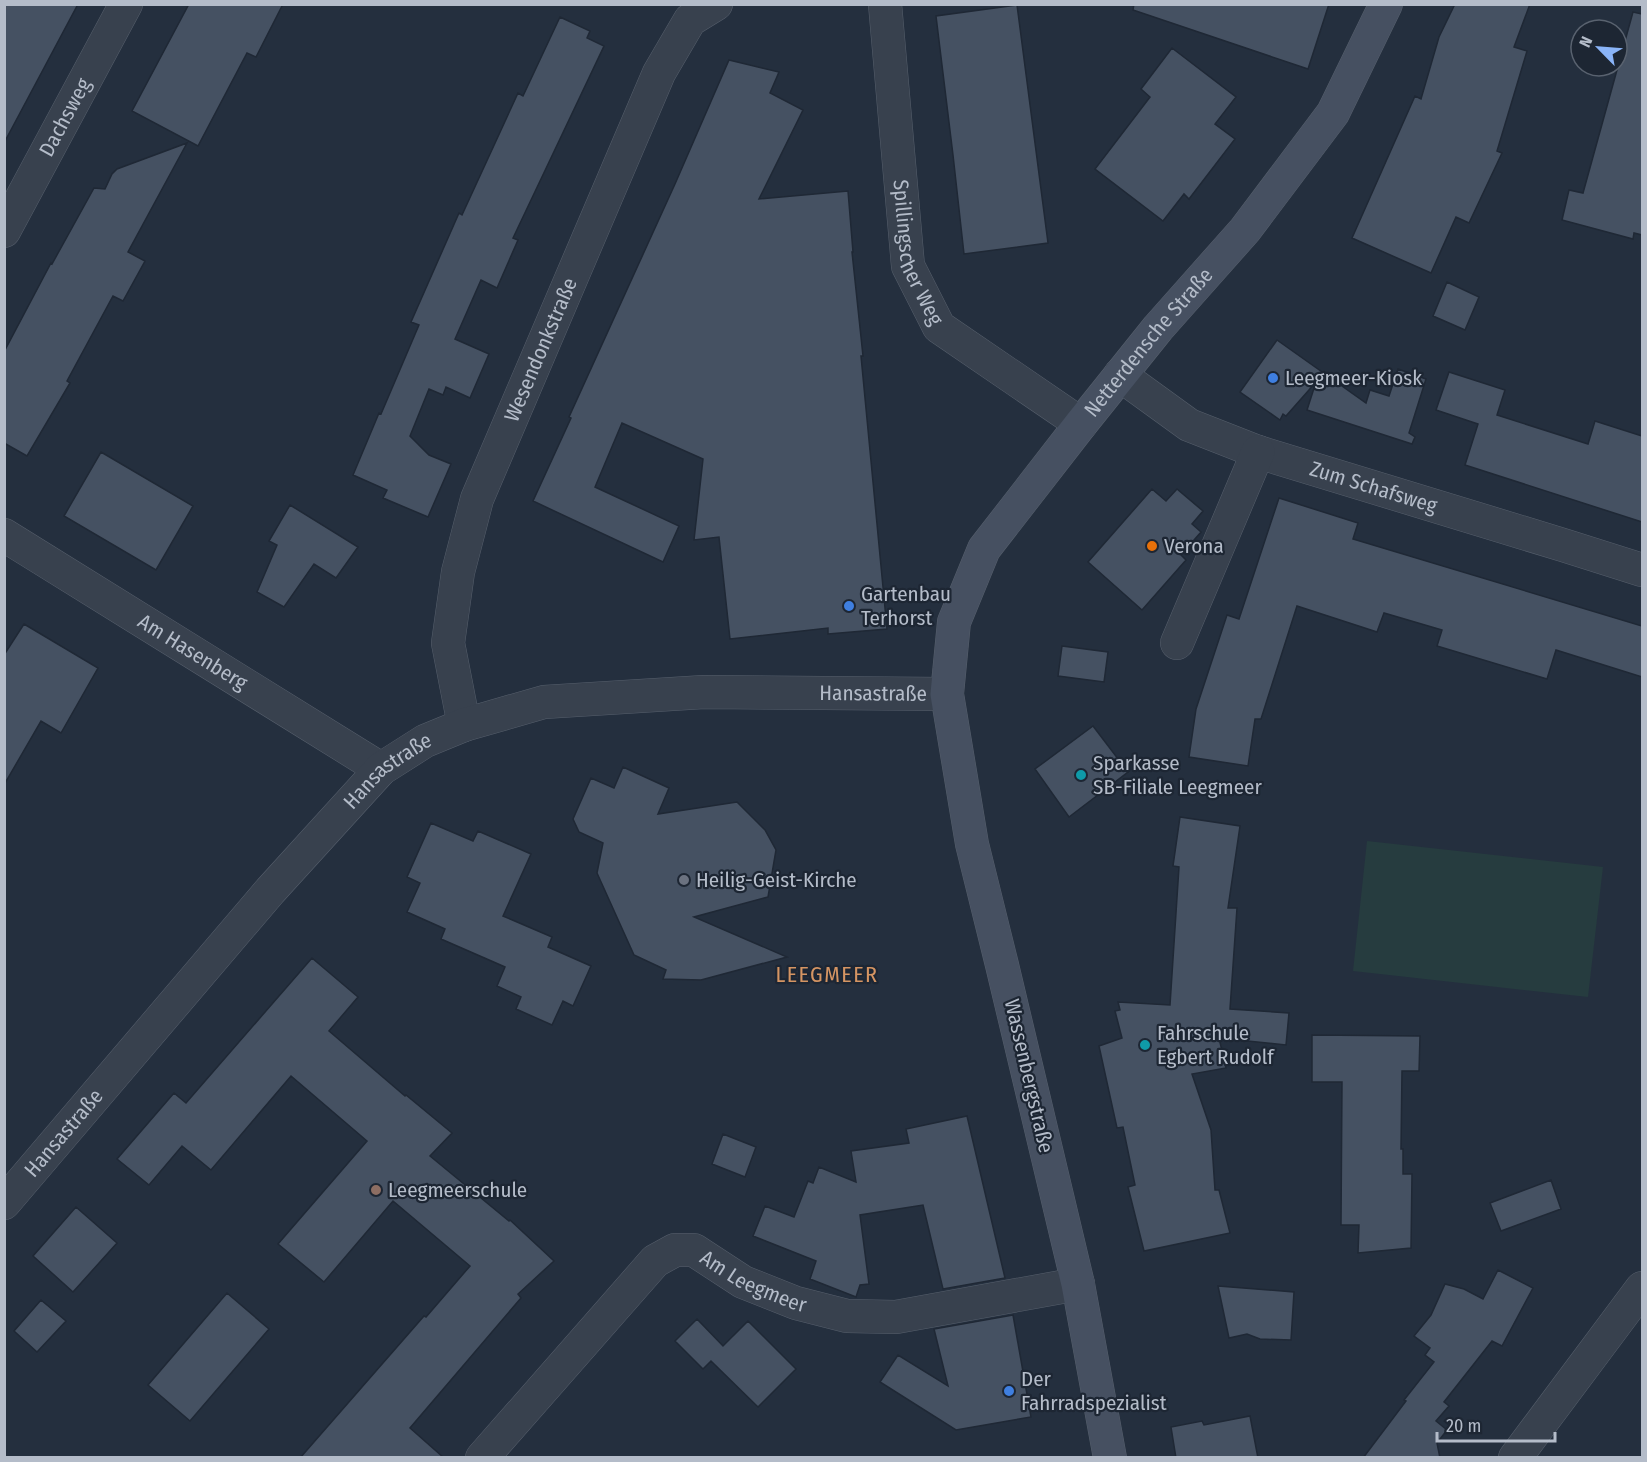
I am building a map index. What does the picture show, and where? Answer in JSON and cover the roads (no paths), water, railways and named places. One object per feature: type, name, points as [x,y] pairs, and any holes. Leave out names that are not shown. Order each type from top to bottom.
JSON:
[{"type":"street","name":"Dachsweg","points":[[4,231],[126,4]]},
{"type":"street","name":"Wesendonkstraße","points":[[464,725],[448,643],[458,572],[477,499],[658,73],[690,20],[716,4]]},
{"type":"street","name":"Spillingscher Weg","points":[[885,4],[909,266],[939,327],[1081,424]]},
{"type":"street","name":"Netterdensche Straße","points":[[947,694],[954,622],[984,549],[1158,328],[1245,230],[1333,113],[1386,4]]},
{"type":"street","name":"Zum Schafsweg","points":[[1120,375],[1188,425],[1258,452],[1642,570]]},
{"type":"street","points":[[1177,643],[1258,452]]},
{"type":"street","name":"Am Hasenberg","points":[[4,536],[381,769]]},
{"type":"street","name":"Hansastraße","points":[[4,1203],[270,891],[381,769],[425,741],[464,725],[544,702],[555,701],[704,692],[947,694]]},
{"type":"street","name":"Wassenbergstraße","points":[[947,694],[972,844],[1078,1284],[1110,1458]]},
{"type":"street","name":"Am Leegmeer","points":[[482,1458],[655,1261],[675,1250],[694,1250],[743,1282],[796,1303],[847,1316],[896,1317],[1078,1284]]},
{"type":"street","points":[[1515,1458],[1642,1288]]},
{"type":"place","name":"Leegmeer-Kiosk","points":[[1273,378]]},
{"type":"place","name":"Verona","points":[[1152,546]]},
{"type":"place","name":"Gartenbau Terhorst","points":[[849,606]]},
{"type":"place","name":"Sparkasse SB-Filiale Leegmeer","points":[[1081,775]]},
{"type":"place","name":"Heilig-Geist-Kirche","points":[[684,880]]},
{"type":"place","name":"Fahrschule Egbert Rudolf","points":[[1145,1045]]},
{"type":"place","name":"Leegmeerschule","points":[[376,1190]]},
{"type":"place","name":"Der Fahrradspezialist","points":[[1009,1391]]},
{"type":"district","name":"LEEGMEER","points":[[827,974]]}]
